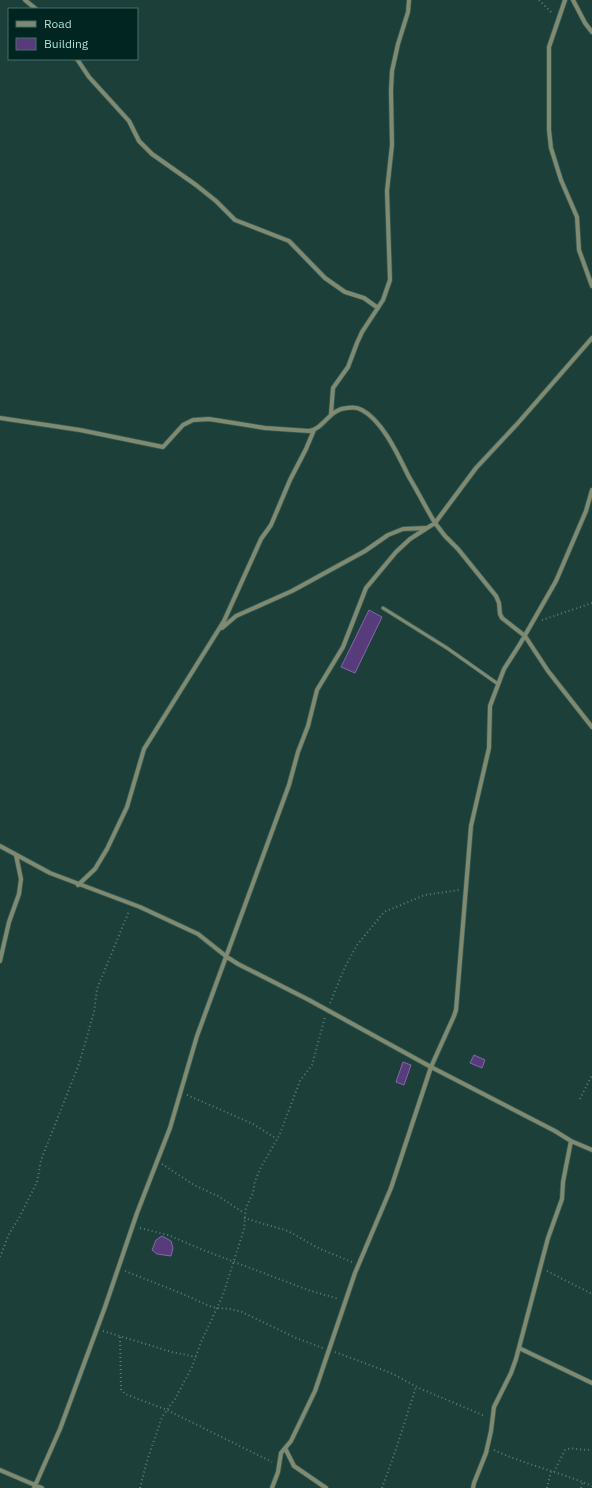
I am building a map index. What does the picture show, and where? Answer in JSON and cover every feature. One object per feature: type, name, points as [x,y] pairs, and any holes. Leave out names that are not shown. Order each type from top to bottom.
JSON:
[{"type":"street","points":[[25,0],[35,8]]},
{"type":"street","points":[[331,414],[333,388],[348,368],[362,332],[378,308],[387,289],[391,273],[387,191],[392,145],[392,71],[398,44],[408,12],[408,0]]},
{"type":"street","points":[[565,0],[551,38],[548,56],[548,130],[551,148],[560,180],[577,217],[579,250],[592,286]]},
{"type":"street","points":[[573,0],[585,23],[592,32]]},
{"type":"street","points":[[78,60],[89,77],[129,121],[139,141],[152,154],[196,185],[216,201],[235,220],[289,241],[324,278],[345,292],[364,298],[378,308]]},
{"type":"street","points":[[34,1487],[60,1429],[170,1128],[197,1036],[289,785],[298,752],[308,726],[317,690],[343,647],[366,588],[396,552],[410,539],[434,523],[476,468],[518,423],[591,338],[592,333]]},
{"type":"street","points":[[78,885],[95,869],[107,849],[127,807],[144,749],[224,621],[261,539],[271,525],[290,480],[314,430],[331,414],[344,408],[354,407],[361,409],[368,414],[382,429],[434,523],[458,549],[496,596],[502,618],[525,636],[548,671],[592,727]]},
{"type":"street","points":[[0,418],[80,430],[160,446],[165,445],[183,425],[193,420],[209,419],[265,428],[314,430]]},
{"type":"street","points":[[272,1488],[276,1478],[281,1453],[294,1435],[315,1391],[358,1265],[391,1188],[432,1067],[452,1023],[456,1010],[471,826],[489,748],[490,706],[504,669],[525,636],[556,581],[586,511],[592,490]]},
{"type":"street","points":[[217,632],[236,616],[292,591],[365,551],[388,535],[403,529],[427,528]]},
{"type":"street","points":[[0,846],[50,873],[78,885],[132,904],[198,934],[226,957],[238,964],[555,1131],[571,1141],[592,1150]]},
{"type":"street","points":[[0,961],[9,922],[19,894],[21,879],[16,855]]},
{"type":"street","points":[[473,1488],[488,1447],[494,1407],[511,1373],[548,1238],[562,1199],[563,1182],[571,1141]]},
{"type":"street","points":[[519,1348],[592,1383]]},
{"type":"street","points":[[285,1448],[294,1466],[326,1488]]},
{"type":"street","points":[[0,1470],[34,1487],[42,1488]]},
{"type":"lane","points":[[383,608],[447,648],[498,684]]},
{"type":"path","points":[[539,0],[558,19]]},
{"type":"path","points":[[532,623],[592,603]]},
{"type":"path","points":[[140,1488],[147,1460],[162,1417],[183,1385],[223,1295],[244,1229],[244,1213],[260,1169],[277,1139],[300,1081],[312,1065],[327,1010],[345,966],[357,945],[384,912],[425,895],[466,890]]},
{"type":"path","points":[[0,1257],[9,1234],[19,1218],[37,1182],[41,1160],[79,1064],[94,1012],[98,989],[132,904]]},
{"type":"path","points":[[580,1099],[592,1075]]},
{"type":"path","points":[[181,1092],[253,1124],[277,1139]]},
{"type":"path","points":[[158,1161],[194,1185],[218,1196],[244,1213]]},
{"type":"path","points":[[244,1218],[288,1231],[320,1249],[358,1265]]},
{"type":"path","points":[[133,1226],[168,1235],[308,1290],[346,1301]]},
{"type":"path","points":[[118,1268],[217,1308],[231,1309],[242,1312],[296,1338],[391,1373],[416,1387],[492,1418]]},
{"type":"path","points":[[540,1268],[592,1294]]},
{"type":"path","points":[[97,1329],[172,1352],[196,1357]]},
{"type":"path","points":[[120,1337],[122,1391],[125,1394],[167,1410],[279,1465]]},
{"type":"path","points":[[382,1488],[416,1387]]},
{"type":"path","points":[[488,1447],[509,1457],[592,1486]]},
{"type":"path","points":[[554,1472],[564,1450],[572,1448],[589,1451],[592,1449]]},
{"type":"path","points":[[547,1488],[550,1471]]},
{"type":"path","points":[[581,1488],[583,1482]]},
{"type":"building","points":[[369,610],[382,617],[355,673],[341,667]]},
{"type":"building","points":[[474,1055],[485,1060],[482,1068],[470,1063]]},
{"type":"building","points":[[403,1062],[411,1065],[404,1085],[396,1082]]},
{"type":"building","points":[[162,1236],[171,1241],[173,1248],[171,1256],[157,1254],[152,1250],[156,1240]]}]
